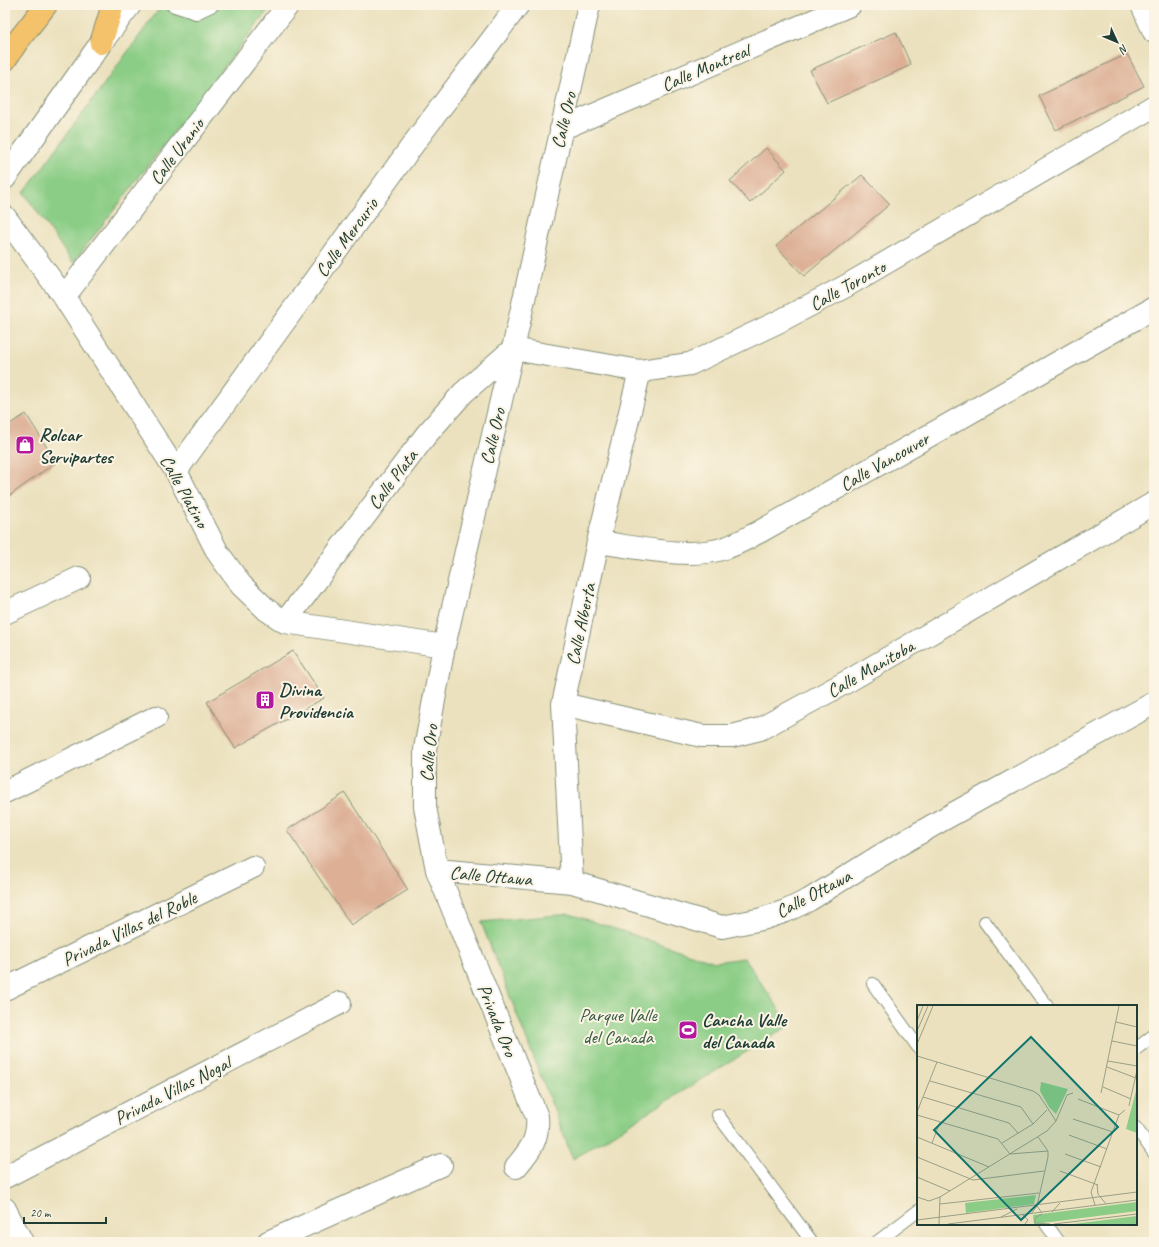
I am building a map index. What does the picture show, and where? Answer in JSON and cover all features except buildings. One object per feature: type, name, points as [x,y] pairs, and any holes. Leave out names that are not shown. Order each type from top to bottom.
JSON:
[{"type":"main road","points":[[5,60],[11,44],[46,5]]},
{"type":"main road","points":[[101,43],[113,5]]},
{"type":"street","points":[[5,178],[101,43],[130,5]]},
{"type":"street","name":"Calle Uranio","points":[[64,297],[288,5]]},
{"type":"street","name":"Calle Mercurio","points":[[176,471],[412,145],[518,5]]},
{"type":"street","name":"Calle Oro","points":[[437,870],[425,807],[425,756],[444,646],[513,349],[589,5]]},
{"type":"street","name":"Calle Montreal","points":[[561,129],[850,5]]},
{"type":"street","points":[[1142,5],[1154,32]]},
{"type":"street","name":"Calle Toronto","points":[[513,349],[640,371],[690,364],[778,322],[846,286],[1154,106]]},
{"type":"street","name":"Calle Platino","points":[[5,217],[64,297],[176,471],[218,553],[241,585],[267,610],[285,622],[444,646]]},
{"type":"street","name":"Calle Vancouver","points":[[598,542],[674,553],[703,552],[725,548],[761,531],[1154,308]]},
{"type":"street","name":"Calle Plata","points":[[285,622],[426,436],[464,393],[513,349]]},
{"type":"street","name":"Calle Alberta","points":[[572,882],[563,704],[598,542],[640,371]]},
{"type":"street","name":"Calle Manitoba","points":[[563,704],[702,736],[732,736],[760,729],[863,673],[1154,503]]},
{"type":"street","points":[[5,613],[79,578]]},
{"type":"street","name":"Calle Ottawa","points":[[437,870],[572,882],[722,926],[762,919],[786,911],[809,900],[878,857],[942,820],[1154,703]]},
{"type":"street","points":[[5,792],[156,717]]},
{"type":"street","name":"Privada Villas del Roble","points":[[5,989],[253,867]]},
{"type":"street","name":"Privada Oro","points":[[437,870],[537,1117],[538,1127],[531,1149],[516,1167]]},
{"type":"street","name":"Privada Villas Nogal","points":[[5,1177],[340,1003]]},
{"type":"street","points":[[268,1242],[441,1165]]},
{"type":"street","points":[[5,1209],[22,1242]]},
{"type":"lane","points":[[172,5],[196,14],[213,5]]},
{"type":"lane","points":[[985,922],[1046,1005]]},
{"type":"lane","points":[[873,984],[917,1046]]},
{"type":"lane","points":[[1137,1048],[1154,1035]]},
{"type":"lane","points":[[718,1115],[812,1242]]},
{"type":"lane","points":[[1137,1129],[1154,1153]]},
{"type":"lane","points":[[877,1242],[917,1213]]},
{"type":"lane","points":[[1047,1225],[1059,1242]]},
{"type":"green space","points":[[162,5],[272,5],[73,263],[24,193]]},
{"type":"green space","name":"Parque Valle del Canada","points":[[570,914],[715,962],[744,958],[790,1025],[573,1159],[481,922]]},
{"type":"place","name":"Rolcar Servipartes","points":[[25,445]]},
{"type":"place","name":"Divina Providencia","points":[[265,700]]},
{"type":"place","name":"Cancha Valle del Canada","points":[[688,1030]]}]
